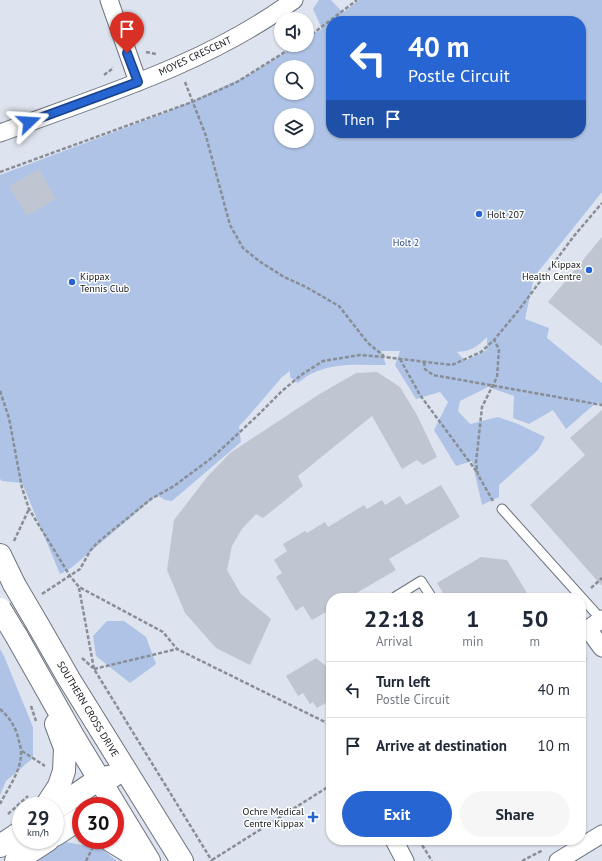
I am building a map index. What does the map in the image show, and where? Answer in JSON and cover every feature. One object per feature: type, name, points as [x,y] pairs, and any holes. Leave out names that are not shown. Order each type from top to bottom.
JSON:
[{"type":"main road","name":"SOUTHERN CROSS DRIVE","points":[[0,555],[14,584],[69,679],[182,861]]},
{"type":"main road","points":[[0,609],[99,779],[104,797]]},
{"type":"main road","points":[[17,637],[52,714],[65,748],[64,771],[59,786],[41,797]]},
{"type":"main road","points":[[64,803],[99,779],[128,774]]},
{"type":"main road","points":[[109,797],[128,774]]},
{"type":"main road","points":[[124,827],[149,861]]},
{"type":"main road","points":[[16,861],[66,831]]},
{"type":"main road","points":[[0,846],[12,838]]},
{"type":"main road","points":[[119,849],[128,851],[140,861]]},
{"type":"street","points":[[109,0],[138,82]]},
{"type":"street","name":"MOYES CRESCENT","points":[[0,133],[180,65],[235,38],[278,12],[294,0]]},
{"type":"street","points":[[593,625],[602,648]]},
{"type":"street","points":[[586,844],[602,834]]},
{"type":"street","points":[[399,845],[405,861]]},
{"type":"street","points":[[558,861],[584,845]]},
{"type":"lane","points":[[502,509],[568,593]]},
{"type":"lane","points":[[400,593],[421,581],[429,593]]},
{"type":"lane","points":[[586,616],[593,625]]},
{"type":"path","points":[[336,16],[357,0]]},
{"type":"path","points":[[314,33],[326,24]]},
{"type":"path","points":[[0,172],[192,102],[237,82],[285,52]]},
{"type":"path","points":[[180,65],[192,102],[206,136],[230,225],[243,248],[259,261],[284,277],[306,287],[339,306],[368,343],[384,357]]},
{"type":"path","points":[[70,576],[80,569],[90,551],[97,543],[151,499],[174,486],[213,458],[282,390],[301,375],[323,361],[360,355],[452,366],[481,352],[494,340],[518,311],[574,236],[602,203]]},
{"type":"path","points":[[478,473],[476,463],[482,407],[497,377],[499,349],[494,340]]},
{"type":"path","points":[[400,359],[420,395],[478,473],[491,499],[502,509]]},
{"type":"path","points":[[424,362],[425,369],[433,375],[602,406]]},
{"type":"path","points":[[0,391],[9,418],[22,488],[29,509],[79,588],[163,632],[177,649],[326,724]]},
{"type":"path","points":[[79,588],[94,668],[212,860],[326,788]]},
{"type":"path","points":[[94,668],[177,649]]},
{"type":"path","points":[[30,703],[37,724]]},
{"type":"path","points":[[0,709],[7,715],[16,729],[22,751],[21,761],[16,774],[0,804]]},
{"type":"path","points":[[22,751],[44,766]]},
{"type":"path","points":[[41,772],[44,766],[44,760]]},
{"type":"path","points":[[5,817],[12,813]]},
{"type":"path","points":[[422,845],[432,861]]},
{"type":"path","points":[[86,861],[97,849]]},
{"type":"green space","name":"Holt 2","points":[[319,0],[331,0],[343,13],[359,0],[602,0],[602,192],[534,277],[525,319],[549,328],[547,338],[602,383],[602,407],[597,402],[566,429],[553,410],[529,424],[513,418],[514,396],[488,387],[460,401],[458,411],[470,424],[498,417],[518,424],[545,437],[538,450],[499,485],[499,497],[482,505],[472,461],[456,466],[434,430],[448,402],[440,392],[416,399],[395,365],[400,351],[381,351],[386,365],[351,365],[329,368],[318,371],[298,383],[290,377],[290,371],[282,377],[239,426],[241,442],[172,501],[165,500],[157,495],[71,568],[60,574],[22,483],[2,481],[0,479],[0,175],[165,113],[249,75],[285,52],[314,52],[314,34],[322,29],[313,9]],"holes":[[[487,337],[487,350],[465,361],[457,352],[466,351],[477,346]]]},
{"type":"green space","points":[[107,621],[124,621],[146,637],[156,664],[130,683],[96,656],[93,636]]},
{"type":"green space","points":[[0,649],[33,727],[33,758],[6,781],[0,795]]},
{"type":"green space","points":[[66,842],[72,843],[72,849],[102,849],[117,861],[36,861],[55,849],[64,849],[64,843]]},
{"type":"building","points":[[39,169],[56,199],[27,216],[9,186]]},
{"type":"building","name":"Kippax Health Centre","points":[[602,237],[602,346],[548,302]]},
{"type":"building","points":[[377,372],[400,387],[417,415],[437,457],[423,465],[417,460],[402,469],[372,416],[298,476],[303,486],[263,518],[256,514],[242,529],[232,546],[227,570],[241,594],[271,619],[250,665],[216,648],[185,613],[167,570],[174,520],[207,477],[230,453],[318,395],[356,373]]},
{"type":"building","points":[[602,410],[602,586],[530,505],[585,455],[570,438]]},
{"type":"building","points":[[441,485],[460,517],[389,559],[396,570],[357,593],[326,593],[326,612],[312,620],[303,606],[296,611],[276,577],[282,573],[274,560],[287,551],[283,544],[305,531],[307,533],[325,522],[328,527],[364,505],[367,509],[382,500],[385,505],[400,496],[406,505]]},
{"type":"building","points":[[481,557],[507,560],[527,593],[443,593],[437,583]]},
{"type":"building","points":[[316,658],[326,666],[326,703],[317,708],[313,702],[310,704],[303,693],[298,696],[286,676]]},
{"type":"place","name":"Holt 207","points":[[479,214]]},
{"type":"place","name":"Kippax Health Centre","points":[[589,270]]},
{"type":"place","name":"Kippax Tennis Club","points":[[72,282]]},
{"type":"place","name":"Ochre Medical Centre Kippax","points":[[313,817]]},
{"type":"route","points":[[29,122],[138,82],[127,53]]}]
